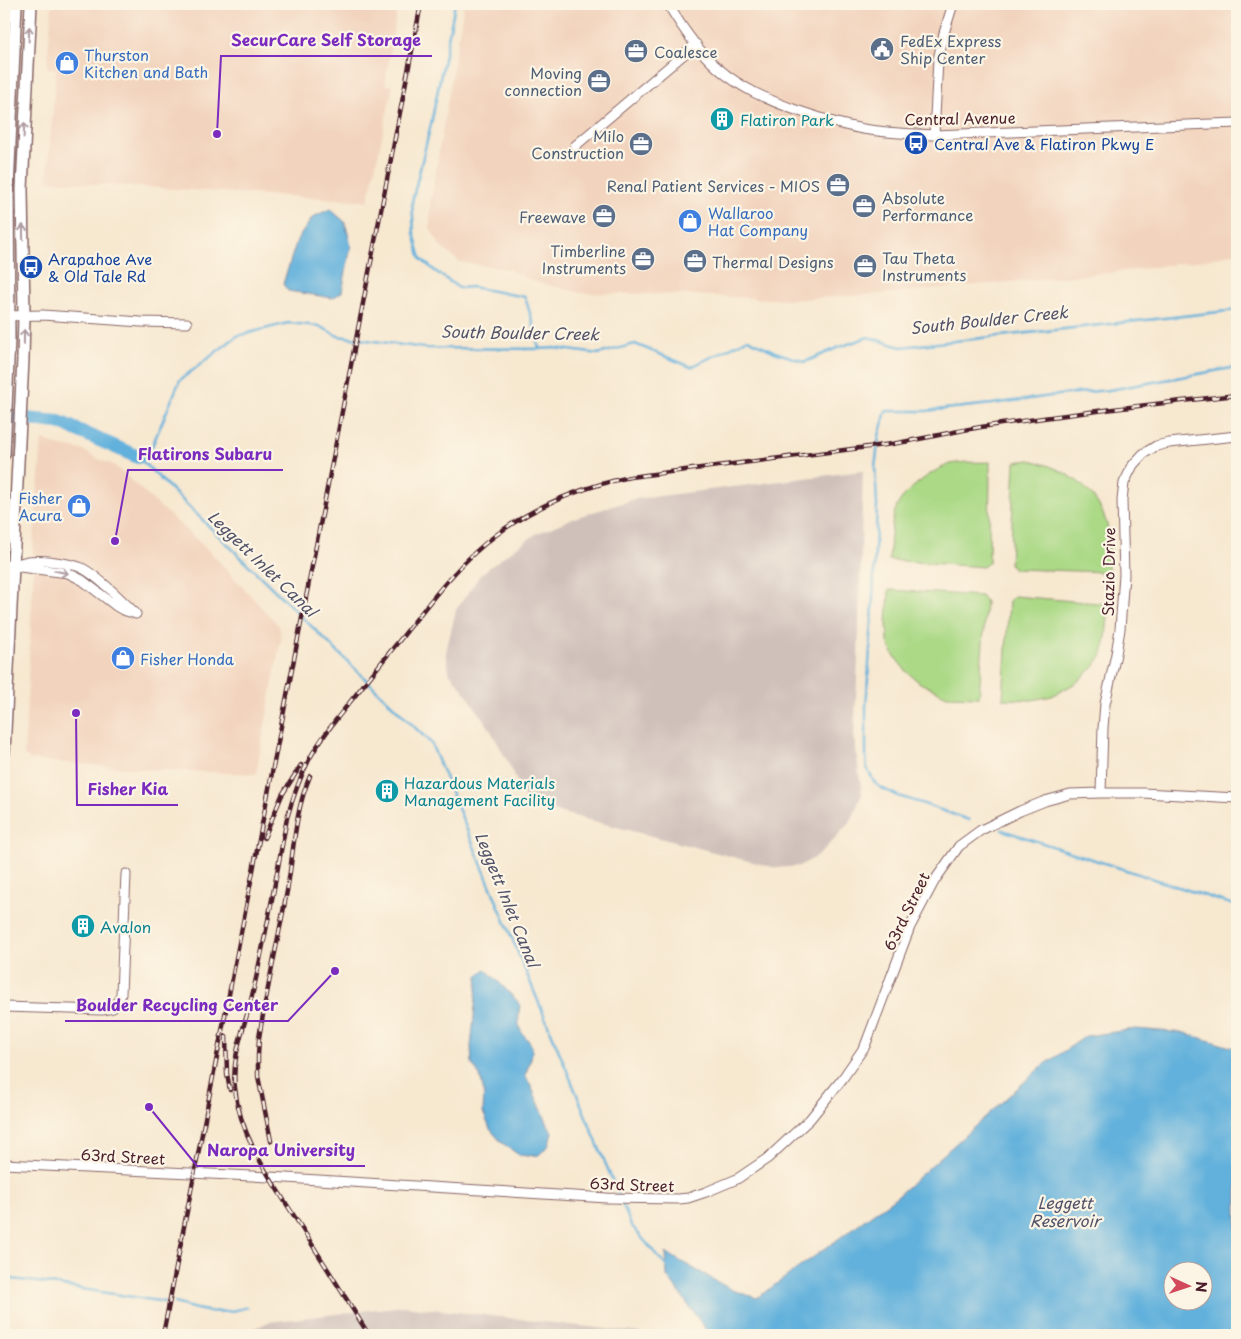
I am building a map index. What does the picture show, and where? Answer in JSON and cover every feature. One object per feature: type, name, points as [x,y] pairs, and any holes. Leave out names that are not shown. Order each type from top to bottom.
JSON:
[{"type":"main road","points":[[4,454],[7,396],[8,189],[16,4]]},
{"type":"main road","points":[[4,752],[8,566],[22,396],[24,315],[22,189],[31,4]]},
{"type":"street","name":"Central Avenue","points":[[668,4],[680,24],[696,44],[719,69],[741,86],[766,99],[819,118],[859,128],[934,135],[1237,123]]},
{"type":"street","points":[[934,135],[938,60],[953,4]]},
{"type":"street","points":[[575,146],[696,44]]},
{"type":"street","points":[[7,316],[44,315],[141,322],[187,323]]},
{"type":"street","name":"Stazio Drive","points":[[1102,792],[1105,704],[1116,654],[1122,612],[1124,575],[1122,500],[1124,483],[1143,454],[1156,446],[1237,436]]},
{"type":"street","points":[[28,561],[64,563],[82,568],[136,614],[116,606],[82,580],[68,573],[8,566],[28,561]]},
{"type":"street","name":"63rd Street","points":[[4,1164],[280,1177],[607,1198],[679,1200],[688,1198],[738,1179],[779,1149],[810,1119],[845,1074],[865,1046],[910,926],[935,880],[959,846],[981,830],[1020,811],[1070,794],[1102,792],[1237,798]]},
{"type":"street","points":[[4,1007],[102,1010],[113,1008],[121,994],[126,874]]},
{"type":"shaded area","points":[[52,4],[398,4],[385,85],[393,86],[368,201],[47,181],[56,69],[47,68]]},
{"type":"shaded area","points":[[464,4],[1237,4],[1237,252],[1205,260],[1118,272],[880,294],[788,300],[695,295],[581,293],[532,281],[508,269],[460,262],[441,247],[430,228],[430,204]]},
{"type":"shaded area","points":[[42,439],[52,444],[83,450],[98,459],[114,465],[209,551],[279,626],[281,639],[256,774],[138,769],[31,760],[24,756],[33,549]]},
{"type":"shaded area","points":[[863,471],[854,736],[862,794],[851,821],[819,855],[800,866],[776,868],[527,804],[508,762],[491,731],[449,672],[446,652],[456,610],[481,574],[536,534],[571,519],[635,499]]},
{"type":"shaded area","points":[[404,1306],[660,1335],[242,1335],[268,1322]]},
{"type":"green space","points":[[1030,460],[1069,475],[1089,492],[1097,503],[1104,515],[1109,534],[1108,572],[1014,569],[1010,564],[1015,462]]},
{"type":"green space","points":[[990,462],[989,562],[983,567],[889,560],[895,512],[906,494],[921,481],[944,466],[960,463]]},
{"type":"green space","points":[[889,590],[981,596],[986,602],[979,697],[947,696],[920,683],[906,671],[894,656],[888,642]]},
{"type":"green space","points":[[1014,596],[1109,604],[1106,638],[1102,655],[1094,667],[1076,683],[1052,696],[1032,700],[1003,699],[1009,601]]},
{"type":"water","points":[[330,209],[345,222],[351,246],[342,292],[333,298],[288,291],[283,284],[297,240],[313,217]]},
{"type":"water","points":[[485,969],[520,1004],[519,1025],[532,1048],[531,1058],[525,1075],[552,1132],[549,1145],[539,1155],[519,1155],[502,1143],[490,1129],[483,1112],[484,1093],[480,1076],[472,1064],[471,1047],[478,976]]},
{"type":"water","name":"Leggett Reservoir","points":[[1136,1029],[1185,1033],[1237,1049],[1237,1335],[710,1335],[667,1276],[666,1253],[732,1290],[757,1298],[896,1197],[1041,1067],[1086,1036]]},
{"type":"waterway","points":[[455,4],[431,124],[412,202],[414,233],[421,259],[459,288],[472,287],[525,297],[539,348]]},
{"type":"waterway","name":"South Boulder Creek","points":[[619,1196],[431,743],[138,457],[150,451],[180,380],[237,336],[288,323],[319,326],[338,336],[424,348],[554,348],[598,354],[635,344],[691,367],[748,339],[775,352],[805,362],[868,337],[901,347],[1237,310]]},
{"type":"waterway","points":[[969,820],[898,796],[881,788],[874,782],[867,768],[866,707],[877,505],[875,467],[879,436],[886,411],[926,411],[1109,390],[1237,367]]},
{"type":"waterway","name":"South Boulder Creek","points":[[4,417],[59,422],[138,457]]},
{"type":"waterway","points":[[1002,830],[1237,906]]},
{"type":"waterway","name":"Leggett Inlet Canal","points":[[621,1201],[631,1225],[667,1267]]},
{"type":"waterway","points":[[4,1278],[165,1302]]},
{"type":"waterway","points":[[175,1303],[219,1312],[247,1307]]},
{"type":"railway","points":[[163,1335],[421,4]]},
{"type":"railway","points":[[369,1335],[271,1180],[252,1145],[238,1108],[234,1076],[235,1065],[262,952],[287,818],[303,772],[330,727],[456,571],[482,546],[527,515],[577,492],[612,481],[630,477],[892,444],[981,427],[1045,418],[1237,395]]},
{"type":"railway","points":[[264,838],[282,795],[301,765]]},
{"type":"railway","points":[[271,1141],[258,1076],[259,1038],[287,891],[298,818],[310,776]]},
{"type":"railway","points":[[226,1036],[227,1074],[230,1090]]},
{"type":"place","name":"FedEx Express Ship Center","points":[[882,49]]},
{"type":"place","name":"Coalesce","points":[[636,51]]},
{"type":"place","name":"Thurston Kitchen and Bath","points":[[67,63]]},
{"type":"place","name":"Moving connection","points":[[599,81]]},
{"type":"place","name":"Flatiron Park","points":[[722,119]]},
{"type":"place","name":"SecurCare Self Storage","points":[[217,134]]},
{"type":"place","name":"Central Ave & Flatiron Pkwy E","points":[[916,143]]},
{"type":"place","name":"Milo Construction","points":[[641,144]]},
{"type":"place","name":"Renal Patient Services - MIOS","points":[[838,185]]},
{"type":"place","name":"Absolute Performance","points":[[864,206]]},
{"type":"place","name":"Freewave","points":[[604,216]]},
{"type":"place","name":"Wallaroo Hat Company","points":[[690,221]]},
{"type":"place","name":"Timberline Instruments","points":[[643,259]]},
{"type":"place","name":"Thermal Designs","points":[[695,261]]},
{"type":"place","name":"Tau Theta Instruments","points":[[865,266]]},
{"type":"place","name":"Arapahoe Ave & Old Tale Rd","points":[[31,267]]},
{"type":"place","name":"Fisher Acura","points":[[79,506]]},
{"type":"place","name":"Flatirons Subaru","points":[[115,541]]},
{"type":"place","name":"Fisher Honda","points":[[123,658]]},
{"type":"place","name":"Fisher Kia","points":[[76,713]]},
{"type":"place","name":"Hazardous Materials Management Facility","points":[[387,791]]},
{"type":"place","name":"Avalon","points":[[83,926]]},
{"type":"place","name":"Boulder Recycling Center","points":[[335,971]]},
{"type":"place","name":"Naropa University","points":[[149,1107]]}]
